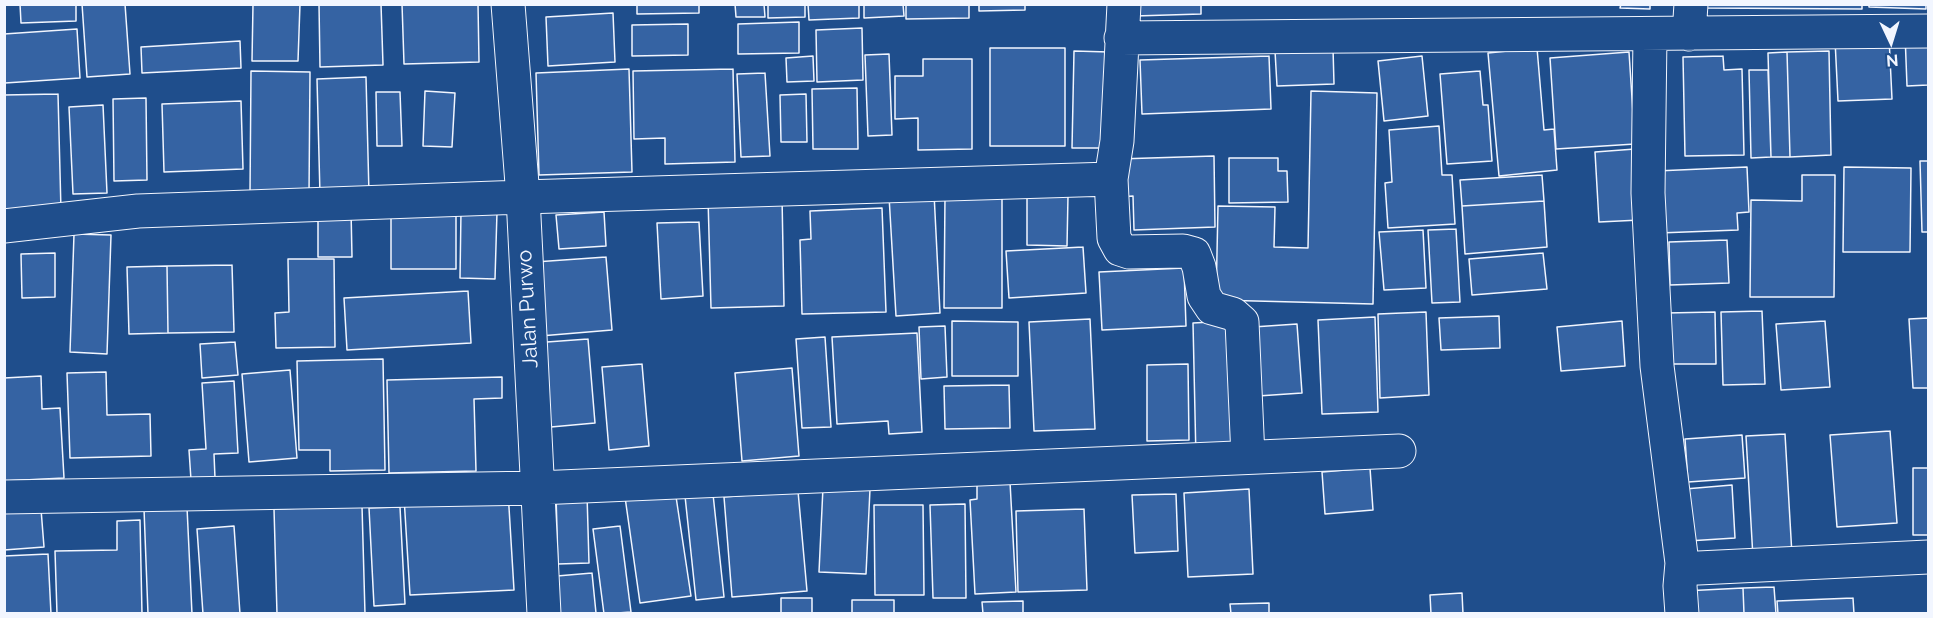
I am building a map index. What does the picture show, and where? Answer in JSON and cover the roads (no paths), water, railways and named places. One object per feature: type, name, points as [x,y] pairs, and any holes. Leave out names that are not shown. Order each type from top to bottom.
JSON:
[{"type":"street","name":"Jalan Purwo","points":[[508,4],[523,196],[544,614]]},
{"type":"street","points":[[1124,4],[1117,141],[1111,178],[1114,238],[1120,249],[1129,252],[1183,251],[1194,254],[1199,267],[1204,296],[1212,308],[1233,314],[1242,322],[1248,457]]},
{"type":"street","points":[[1121,38],[1650,35],[1690,20],[1929,31]]},
{"type":"street","points":[[1650,35],[1648,193],[1657,366],[1682,563],[1680,586],[1682,614]]},
{"type":"street","points":[[4,226],[138,211],[523,196],[1111,178]]},
{"type":"street","points":[[4,497],[537,488],[1399,451]]},
{"type":"street","points":[[1682,563],[1690,568],[1698,568],[1929,557]]}]
